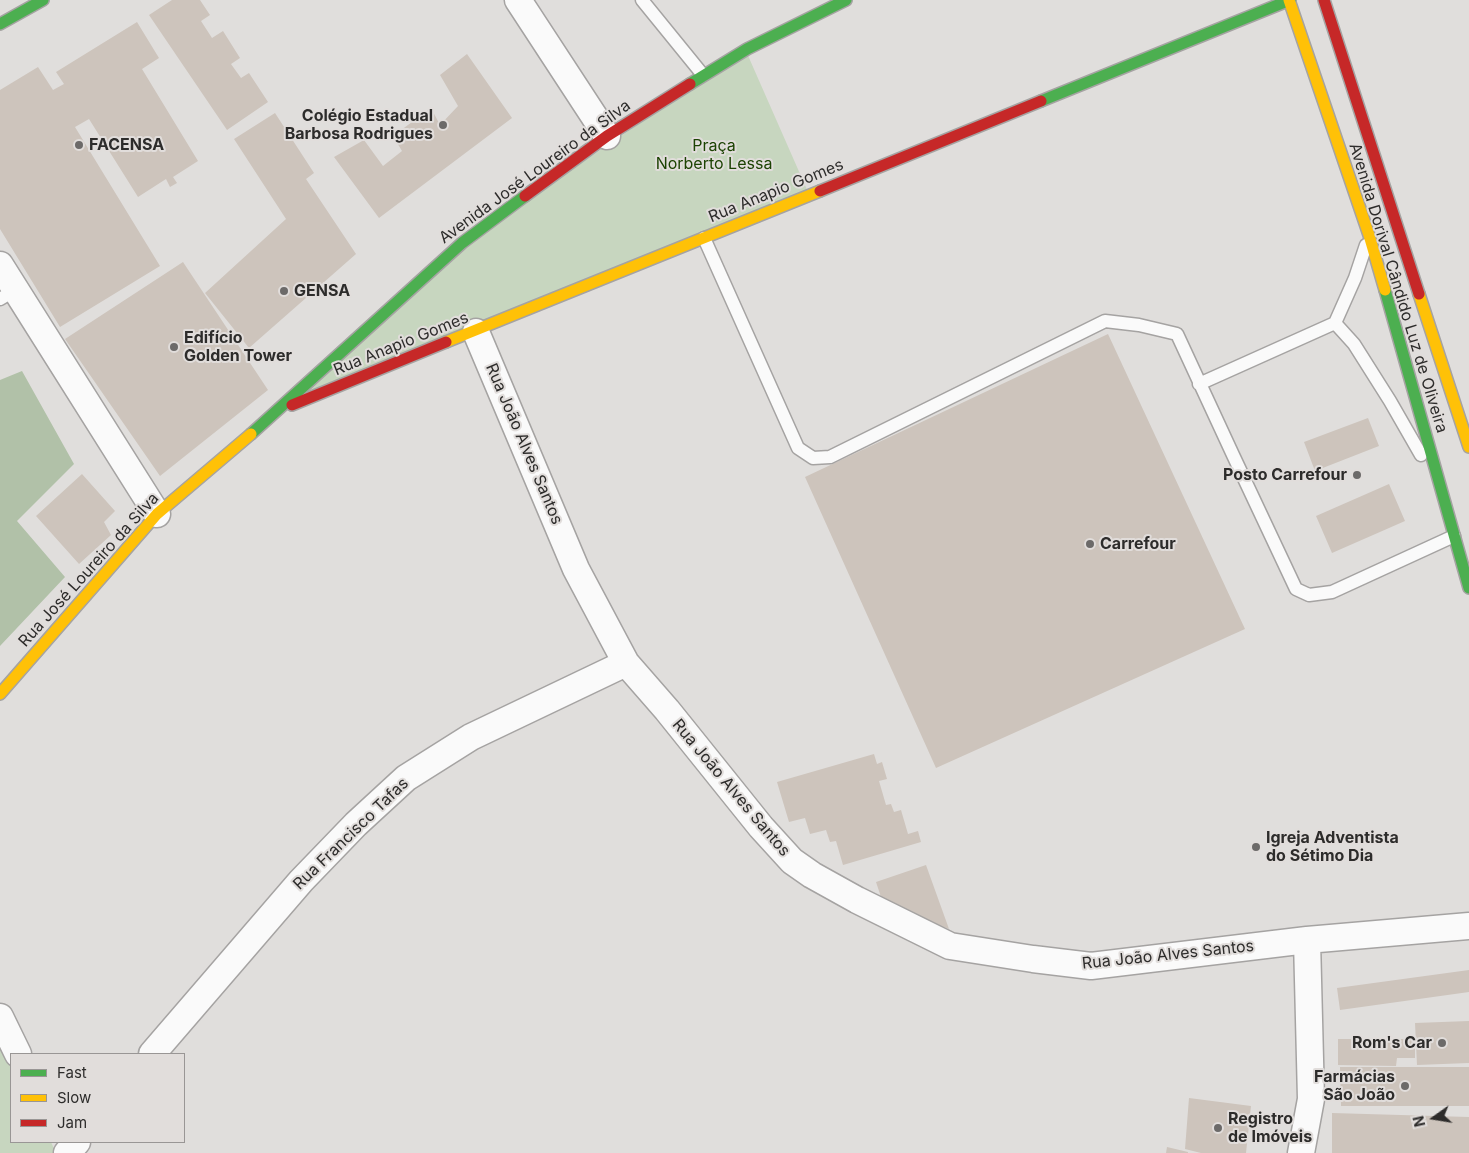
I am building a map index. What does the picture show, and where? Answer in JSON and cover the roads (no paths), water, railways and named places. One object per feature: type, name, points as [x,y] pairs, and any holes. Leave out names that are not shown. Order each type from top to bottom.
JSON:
[{"type":"main road","points":[[0,24],[43,0]]},
{"type":"main road","name":"Avenida Dorival Cândido Luz de Oliveira","points":[[1290,0],[1369,235],[1469,588]]},
{"type":"main road","name":"Rua Anapio Gomes","points":[[275,412],[1290,0]]},
{"type":"main road","name":"Avenida Dorival Cândido Luz de Oliveira","points":[[1324,0],[1460,390],[1469,447]]},
{"type":"main road","name":"Avenida José Loureiro da Silva","points":[[275,412],[462,243],[606,136],[747,49],[837,2]]},
{"type":"main road","name":"Rua José Loureiro da Silva","points":[[0,694],[157,514],[275,412]]},
{"type":"street","points":[[518,0],[606,136]]},
{"type":"street","points":[[0,265],[8,295],[157,514]]},
{"type":"street","name":"Rua João Alves Santos","points":[[476,332],[576,569],[626,663],[667,710],[761,828],[792,861],[812,875],[857,900],[950,946],[1091,966],[1307,940],[1469,926]]},
{"type":"street","name":"Rua Francisco Tafas","points":[[153,1053],[301,881],[356,824],[406,778],[471,737],[626,663]]},
{"type":"street","points":[[1301,1153],[1311,1099],[1307,940]]},
{"type":"street","points":[[0,1017],[18,1053]]},
{"type":"street","points":[[66,1153],[76,1143]]},
{"type":"lane","points":[[642,0],[704,75]]},
{"type":"lane","points":[[1199,384],[1335,323],[1355,278],[1369,235]]},
{"type":"lane","points":[[704,238],[798,448],[813,458],[830,457],[1105,321],[1139,325],[1177,334],[1296,589],[1309,596],[1332,592],[1454,536]]},
{"type":"lane","points":[[1335,323],[1354,344],[1390,401],[1440,488]]},
{"type":"place","name":"Colégio Estadual Barbosa Rodrigues","points":[[443,125]]},
{"type":"place","name":"FACENSA","points":[[79,145]]},
{"type":"place","name":"GENSA","points":[[284,291]]},
{"type":"place","name":"Edifício Golden Tower","points":[[174,347]]},
{"type":"place","name":"Posto Carrefour","points":[[1357,475]]},
{"type":"place","name":"Carrefour","points":[[1090,544]]},
{"type":"place","name":"Igreja Adventista do Sétimo Dia","points":[[1256,847]]},
{"type":"place","name":"Rom's Car","points":[[1442,1043]]},
{"type":"place","name":"Farmácias São João","points":[[1405,1086]]},
{"type":"place","name":"Registro de Imóveis","points":[[1218,1128]]},
{"type":"park label","name":"Praça Norberto Lessa","points":[[714,155]]}]
